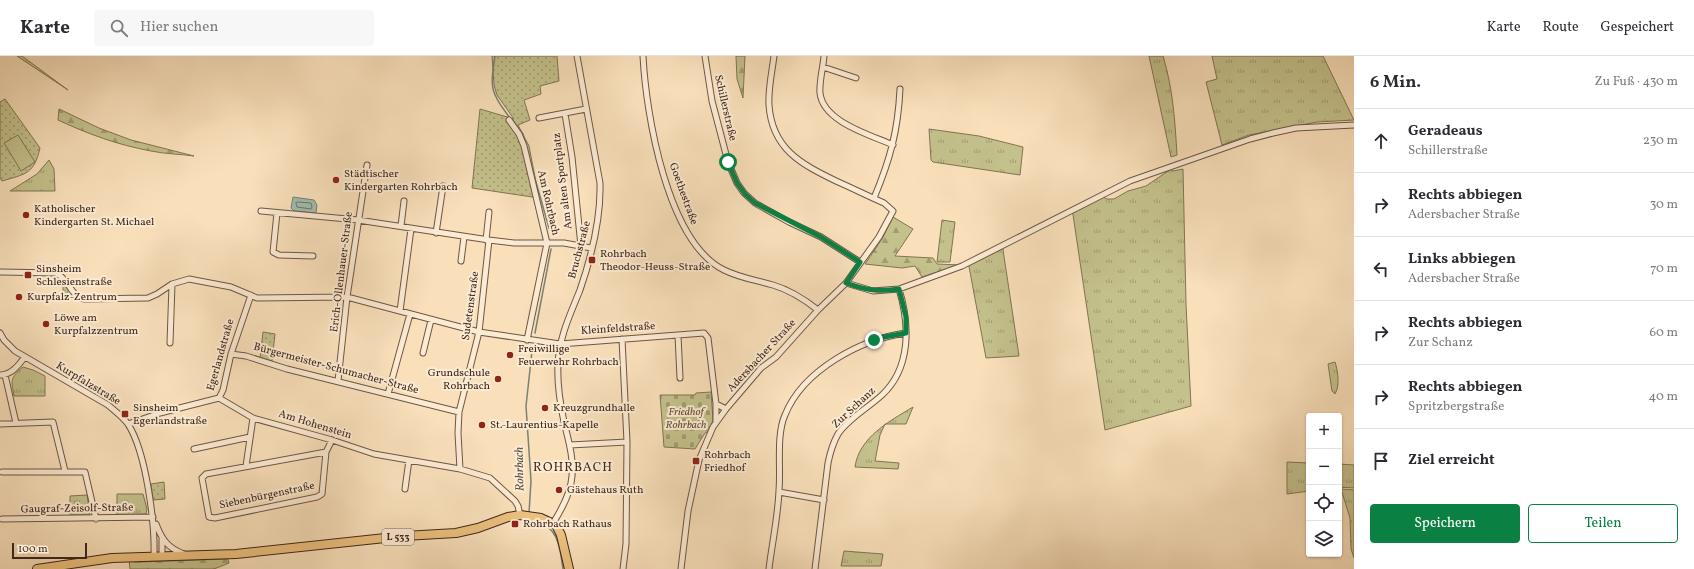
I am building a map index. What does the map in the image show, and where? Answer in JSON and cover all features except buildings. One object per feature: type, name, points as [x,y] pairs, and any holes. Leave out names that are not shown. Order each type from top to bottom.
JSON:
[{"type":"main road","points":[[526,516],[553,523],[558,528],[569,569]]},
{"type":"main road","name":"L 533","points":[[37,569],[112,558],[226,555],[456,532],[478,528],[508,517],[526,516]]},
{"type":"street","name":"Bruchstraße","points":[[553,523],[568,496],[572,475],[570,445],[557,380],[560,344],[569,315],[580,290],[599,218],[600,183],[577,56]]},
{"type":"street","name":"Goethestraße","points":[[644,56],[646,97],[658,150],[670,193],[687,233],[697,248],[710,261],[723,270],[742,278],[781,288],[801,297],[818,310]]},
{"type":"street","name":"Schillerstraße","points":[[705,56],[712,101],[728,162],[737,183],[744,193],[755,203],[821,237],[860,262]]},
{"type":"street","points":[[774,56],[769,105],[772,124],[783,145],[795,158],[807,167],[874,198],[886,169],[893,145],[898,124],[900,89]]},
{"type":"street","points":[[824,56],[820,93],[823,104],[829,112],[847,125],[893,145]]},
{"type":"street","points":[[823,67],[856,78]]},
{"type":"street","points":[[539,118],[586,109]]},
{"type":"street","name":"Am alten Sportplatz","points":[[565,114],[572,157],[582,246]]},
{"type":"street","name":"Am Rohrbach","points":[[509,120],[519,134],[524,146],[547,243],[527,340]]},
{"type":"street","points":[[846,283],[873,291],[899,289],[962,266],[1130,181],[1250,139],[1273,133],[1296,128],[1354,124]]},
{"type":"street","name":"Erich-Ollenhauer-Straße","points":[[338,381],[347,297],[367,165]]},
{"type":"street","points":[[436,233],[443,186]]},
{"type":"street","name":"Adersbacher Straße","points":[[681,569],[688,511],[699,460],[716,422],[761,368],[776,357],[818,310],[846,283],[879,237],[893,211],[884,203],[874,198]]},
{"type":"street","points":[[401,226],[404,201]]},
{"type":"street","points":[[261,211],[358,220],[488,240],[564,243],[591,248]]},
{"type":"street","name":"Sudetenstraße","points":[[460,469],[458,433],[459,412],[479,332],[488,240],[489,212]]},
{"type":"street","points":[[277,213],[274,252],[279,255],[313,256]]},
{"type":"street","points":[[400,311],[411,229]]},
{"type":"street","points":[[462,261],[464,237]]},
{"type":"street","name":"Kleinfeldstraße","points":[[0,272],[56,273],[62,275],[77,296],[84,299],[148,298],[158,294],[172,284],[189,279],[231,287],[257,298],[347,297],[479,332],[560,344],[704,333],[708,338],[716,404],[716,422]]},
{"type":"street","points":[[170,343],[172,284]]},
{"type":"street","name":"Zur Schanz","points":[[815,569],[828,463],[832,447],[843,428],[892,385],[902,367],[906,347],[906,317],[899,289]]},
{"type":"street","name":"Egerlandstraße","points":[[128,424],[152,415],[219,398],[223,390],[231,354],[251,295]]},
{"type":"street","points":[[388,394],[410,314]]},
{"type":"street","points":[[423,353],[431,320]]},
{"type":"street","name":"Kurpfalzstraße","points":[[0,333],[4,340],[24,358],[108,406],[128,424],[137,445],[153,517],[158,556]]},
{"type":"street","points":[[769,569],[779,492],[781,435],[784,416],[795,395],[815,374],[842,356],[874,340],[906,333]]},
{"type":"street","points":[[678,335],[680,378]]},
{"type":"street","points":[[622,340],[627,442],[626,544],[623,569]]},
{"type":"street","name":"Bürgermeister-Schumacher-Straße","points":[[231,354],[246,356],[287,369],[459,412]]},
{"type":"street","points":[[16,423],[3,375],[16,368],[24,358]]},
{"type":"street","name":"Am Hohenstein","points":[[219,398],[253,418],[332,440],[374,454],[460,469],[490,478],[514,501],[526,516]]},
{"type":"street","points":[[716,404],[726,409]]},
{"type":"street","points":[[253,418],[246,466],[326,452]]},
{"type":"street","points":[[0,424],[53,422],[66,471]]},
{"type":"street","points":[[194,449],[250,437]]},
{"type":"street","name":"Siebenbürgenstraße","points":[[246,466],[206,474],[202,478],[209,517],[214,518],[317,497],[322,494],[326,452],[332,440]]},
{"type":"street","points":[[570,445],[627,442]]},
{"type":"street","points":[[405,489],[408,460]]},
{"type":"street","points":[[2,472],[85,472],[96,519]]},
{"type":"street","points":[[779,492],[824,500]]},
{"type":"street","name":"Kurpfalzstraße","points":[[153,517],[162,539],[158,556]]},
{"type":"street","name":"Gaugraf-Zeisolf-Straße","points":[[2,519],[96,519],[153,517]]},
{"type":"street","points":[[162,539],[168,546],[187,556]]},
{"type":"green space","points":[[17,56],[22,56],[68,90]]},
{"type":"green space","points":[[492,56],[557,56],[559,81],[540,86],[541,94],[524,100],[530,120],[518,125],[529,146],[539,198],[472,188],[480,109],[514,119],[497,95],[494,85]]},
{"type":"green space","points":[[736,56],[745,56],[743,98],[737,79]]},
{"type":"green space","points":[[1149,56],[1163,56],[1169,81],[1177,155],[1171,157]]},
{"type":"green space","points":[[1212,56],[1323,56],[1354,120],[1317,122],[1249,135],[1222,145],[1206,82],[1217,79]]},
{"type":"green space","points":[[5,99],[40,148],[35,163],[28,172],[2,181],[0,178],[0,102]]},
{"type":"green space","points":[[59,109],[99,128],[131,140],[194,156],[151,151],[127,146],[103,138],[58,120]]},
{"type":"green space","points":[[929,129],[979,136],[1023,147],[1020,175],[933,162],[931,160]]},
{"type":"green space","points":[[18,135],[35,162],[21,171],[4,143]]},
{"type":"green space","points":[[49,160],[54,169],[55,191],[10,191],[37,174]]},
{"type":"green space","points":[[1171,169],[1173,171],[1183,169],[1186,304],[1191,406],[1105,430],[1072,208],[1099,195],[1107,199],[1114,199],[1128,191],[1146,186]]},
{"type":"green space","points":[[893,217],[913,229],[895,256],[933,258],[937,264],[960,265],[922,277],[915,266],[902,268],[865,264],[882,239]]},
{"type":"green space","points":[[942,220],[955,222],[950,262],[937,262]]},
{"type":"green space","points":[[1002,243],[1019,356],[986,358],[968,261]]},
{"type":"green space","points":[[63,280],[66,283],[74,299],[63,299]]},
{"type":"green space","points":[[263,332],[275,334],[272,361],[260,358]]},
{"type":"green space","points":[[1335,362],[1338,387],[1335,394],[1332,391],[1328,364]]},
{"type":"green space","points":[[23,367],[45,376],[45,396],[14,396],[12,380]]},
{"type":"green space","name":"Friedhof Rohrbach","points":[[711,392],[713,420],[709,431],[705,433],[695,449],[664,447],[660,395],[695,395],[696,393]]},
{"type":"green space","points":[[913,407],[906,424],[886,424],[895,418]]},
{"type":"green space","points":[[885,425],[880,435],[875,461],[899,463],[898,469],[855,467],[858,456],[863,447],[877,431]]},
{"type":"green space","points":[[1287,462],[1306,463],[1306,491],[1287,494]]},
{"type":"green space","points":[[1342,464],[1354,465],[1354,488],[1342,487]]},
{"type":"green space","points":[[164,482],[165,499],[153,500],[151,484]]},
{"type":"green space","points":[[1342,489],[1354,490],[1354,558],[1351,549],[1350,518]]},
{"type":"green space","points":[[117,494],[143,494],[147,509],[146,514],[117,515]]},
{"type":"green space","points":[[87,495],[90,514],[70,515],[70,496]]},
{"type":"green space","points":[[844,551],[883,554],[881,566],[841,566]]},
{"type":"green space","points":[[228,559],[229,563],[214,569],[130,569],[129,560],[139,562]]},
{"type":"water","points":[[293,197],[314,200],[317,205],[316,213],[294,211],[291,208]]},
{"type":"waterway","name":"Rohrbach","points":[[495,56],[492,76],[493,89],[499,102],[510,118]]},
{"type":"waterway","name":"Rohrbach","points":[[513,121],[523,134],[525,142]]},
{"type":"waterway","name":"Rohrbach","points":[[530,161],[549,228]]},
{"type":"waterway","name":"Rohrbach","points":[[535,333],[551,249]]},
{"type":"waterway","name":"Rohrbach","points":[[529,513],[531,481],[526,406],[532,351]]},
{"type":"waterway","name":"Rohrbach","points":[[529,519],[529,522],[545,526],[553,533],[558,544],[563,569]]},
{"type":"place","name":"Städtischer Kindergarten Rohrbach","points":[[336,180]]},
{"type":"place","name":"Katholischer Kindergarten St. Michael","points":[[26,215]]},
{"type":"place","name":"Rohrbach Theodor-Heuss-Straße","points":[[592,260]]},
{"type":"place","name":"Sinsheim Schlesienstraße","points":[[28,275]]},
{"type":"place","name":"Kurpfalz-Zentrum","points":[[19,297]]},
{"type":"place","name":"Löwe am Kurpfalzzentrum","points":[[46,324]]},
{"type":"place","name":"Freiwillige Feuerwehr Rohrbach","points":[[510,355]]},
{"type":"place","name":"Grundschule Rohrbach","points":[[498,379]]},
{"type":"place","name":"Kreuzgrundhalle","points":[[545,408]]},
{"type":"place","name":"Sinsheim Egerlandstraße","points":[[125,414]]},
{"type":"place","name":"St.-Laurentius-Kapelle","points":[[482,425]]},
{"type":"place","name":"Rohrbach Friedhof","points":[[696,461]]},
{"type":"place","name":"Gästehaus Ruth","points":[[559,490]]},
{"type":"place","name":"Rohrbach Rathaus","points":[[515,524]]},
{"type":"district","name":"ROHRBACH","points":[[573,468]]},
{"type":"route","points":[[728,162],[737,183],[745,194],[755,203],[789,222],[821,237],[860,262],[846,283],[873,291],[899,289],[903,300],[906,317],[906,333],[874,340]]}]
